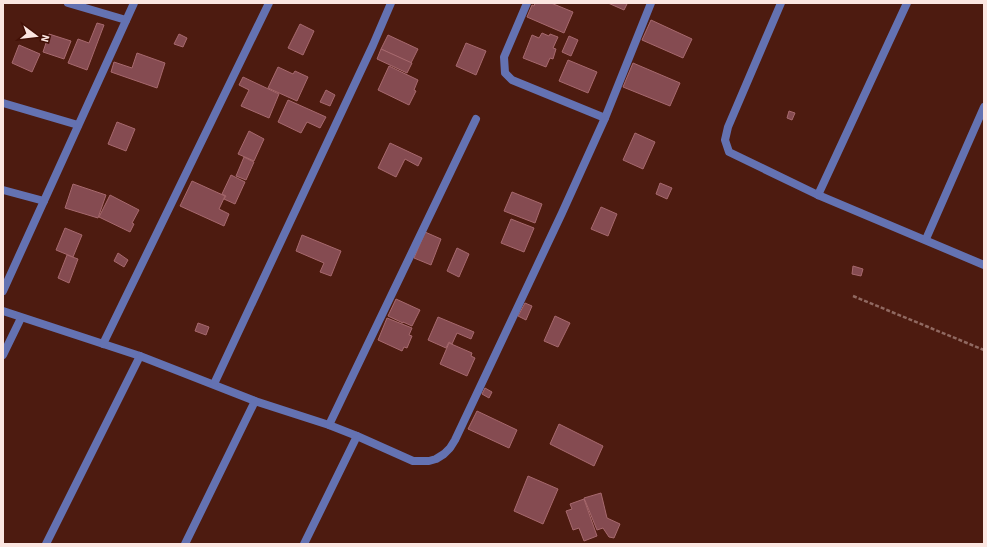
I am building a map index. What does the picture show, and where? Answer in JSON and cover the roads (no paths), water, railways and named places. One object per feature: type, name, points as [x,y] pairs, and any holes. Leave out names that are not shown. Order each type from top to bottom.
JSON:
[{"type":"street","points":[[68,3],[126,20]]},
{"type":"street","points":[[3,291],[134,3]]},
{"type":"street","points":[[103,344],[269,3]]},
{"type":"street","points":[[214,384],[373,45],[391,3]]},
{"type":"street","points":[[527,3],[504,57],[505,73],[512,80],[605,118]]},
{"type":"street","points":[[3,311],[140,356],[255,401],[329,425],[414,461],[428,461],[436,459],[450,448],[455,440],[605,118],[651,3]]},
{"type":"street","points":[[781,3],[728,126],[725,140],[729,152],[818,195],[984,264]]},
{"type":"street","points":[[818,195],[907,3]]},
{"type":"street","points":[[3,104],[78,125]]},
{"type":"street","points":[[926,240],[984,107]]},
{"type":"street","points":[[329,425],[476,119]]},
{"type":"street","points":[[3,190],[44,201]]},
{"type":"street","points":[[3,355],[21,318]]},
{"type":"street","points":[[46,544],[140,356]]},
{"type":"street","points":[[185,544],[255,401]]},
{"type":"street","points":[[304,544],[357,436]]}]
